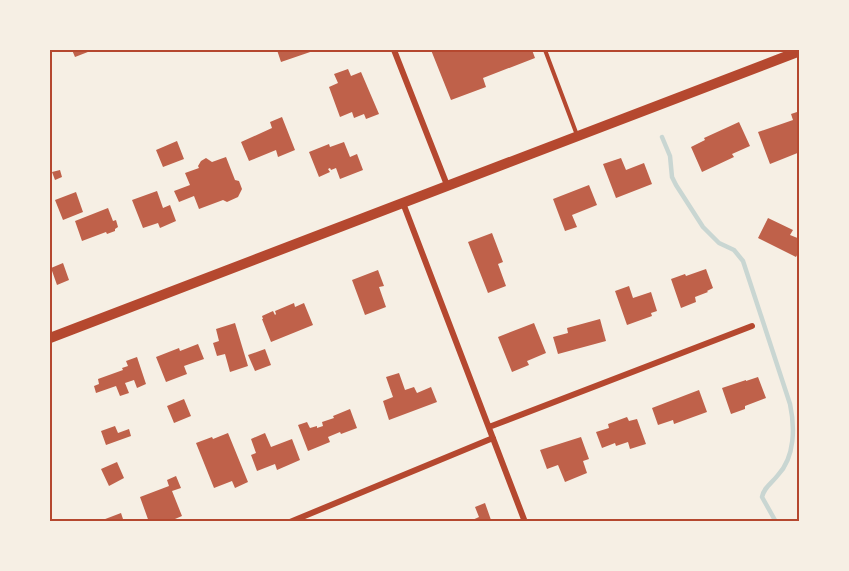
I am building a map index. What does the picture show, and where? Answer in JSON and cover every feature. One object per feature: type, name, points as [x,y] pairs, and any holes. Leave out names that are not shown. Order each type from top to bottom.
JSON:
[{"type":"street","points":[[394,50],[447,185]]},
{"type":"street","points":[[50,338],[800,51]]},
{"type":"street","points":[[403,203],[525,522]]},
{"type":"street","points":[[489,427],[752,326]]},
{"type":"street","points":[[290,522],[493,438]]},
{"type":"lane","points":[[545,50],[577,135]]},
{"type":"building","points":[[72,50],[93,50],[75,57]]},
{"type":"building","points":[[277,50],[316,50],[281,62]]},
{"type":"building","points":[[431,50],[532,50],[535,58],[483,78],[486,87],[451,100]]},
{"type":"building","points":[[348,69],[351,76],[361,72],[379,114],[366,119],[364,114],[354,118],[352,112],[340,117],[329,87],[338,83],[334,74]]},
{"type":"building","points":[[800,111],[800,152],[770,164],[758,132],[793,120],[791,114]]},
{"type":"building","points":[[282,117],[295,150],[278,157],[276,150],[249,161],[241,142],[272,128],[270,122]]},
{"type":"building","points":[[739,122],[750,146],[732,154],[734,157],[702,172],[691,147],[705,140],[704,138]]},
{"type":"building","points":[[177,141],[184,159],[163,167],[156,150]]},
{"type":"building","points":[[344,142],[350,157],[357,154],[363,170],[340,179],[336,168],[331,170],[330,168],[328,169],[330,172],[319,177],[309,152],[329,144],[330,147]]},
{"type":"building","points":[[226,157],[235,180],[239,181],[242,189],[238,197],[199,209],[194,196],[179,202],[174,191],[190,185],[185,173],[199,168],[201,161],[206,158],[212,162]]},
{"type":"building","points":[[621,158],[626,170],[644,163],[652,184],[616,198],[603,164]]},
{"type":"building","points":[[60,170],[62,177],[55,180],[52,172]]},
{"type":"building","points":[[589,185],[597,205],[572,215],[577,227],[565,231],[553,199]]},
{"type":"building","points":[[157,191],[163,208],[170,205],[176,221],[160,228],[158,223],[143,228],[132,200]]},
{"type":"building","points":[[76,192],[83,212],[63,220],[55,200]]},
{"type":"building","points":[[108,208],[113,221],[116,220],[118,227],[115,231],[82,241],[75,221]]},
{"type":"building","points":[[768,218],[793,230],[790,235],[800,239],[800,250],[796,257],[758,238]]},
{"type":"building","points":[[492,233],[503,262],[498,264],[506,286],[488,293],[468,242]]},
{"type":"building","points":[[63,263],[69,280],[57,285],[51,268]]},
{"type":"building","points":[[706,269],[713,288],[695,297],[696,302],[681,308],[671,279]]},
{"type":"building","points":[[378,270],[384,286],[379,287],[386,307],[365,315],[352,280]]},
{"type":"building","points":[[629,286],[633,298],[651,292],[657,311],[651,313],[652,316],[627,325],[615,291]]},
{"type":"building","points":[[294,303],[295,307],[304,303],[313,325],[271,342],[262,316],[273,311],[275,315],[275,311]]},
{"type":"building","points":[[600,319],[606,341],[558,354],[553,337],[568,333],[567,328]]},
{"type":"building","points":[[235,323],[248,366],[230,372],[225,354],[217,356],[213,343],[219,341],[216,329]]},
{"type":"building","points":[[534,323],[546,353],[527,361],[529,365],[512,372],[498,337]]},
{"type":"building","points":[[198,344],[204,359],[184,366],[187,374],[166,382],[156,357]]},
{"type":"building","points":[[265,349],[271,365],[255,371],[248,355]]},
{"type":"building","points":[[137,357],[146,384],[137,388],[134,380],[125,383],[129,393],[120,396],[116,386],[96,393],[94,386],[99,384],[98,379],[123,370],[122,368],[128,366],[126,361]]},
{"type":"building","points":[[399,373],[405,390],[414,387],[417,393],[431,387],[437,402],[389,420],[383,401],[393,397],[386,377]]},
{"type":"building","points":[[758,377],[766,398],[731,414],[722,388]]},
{"type":"building","points":[[699,390],[707,412],[674,424],[673,420],[658,425],[652,408]]},
{"type":"building","points":[[184,399],[191,416],[174,423],[167,406]]},
{"type":"building","points":[[350,409],[357,428],[328,437],[330,442],[308,451],[298,425],[307,422],[310,428],[317,426],[317,428],[323,426],[322,422]]},
{"type":"building","points":[[627,417],[629,421],[637,419],[646,444],[630,449],[628,442],[616,446],[615,443],[602,448],[596,432],[609,428],[608,424]]},
{"type":"building","points":[[115,426],[118,433],[129,429],[131,436],[106,445],[101,431]]},
{"type":"building","points":[[228,433],[248,482],[235,488],[232,481],[214,488],[196,443]]},
{"type":"building","points":[[265,433],[271,447],[292,439],[300,460],[277,470],[275,464],[257,471],[251,455],[256,453],[251,439]]},
{"type":"building","points":[[581,437],[589,459],[583,461],[587,473],[565,482],[558,465],[547,469],[540,450]]},
{"type":"building","points":[[117,462],[124,478],[109,486],[101,469]]},
{"type":"building","points":[[176,476],[181,488],[172,491],[182,516],[168,522],[149,522],[140,497],[169,486],[167,480]]},
{"type":"building","points":[[485,503],[491,520],[468,522],[479,517],[475,507]]},
{"type":"building","points":[[121,513],[124,522],[100,522],[100,521]]},
{"type":"waterway","points":[[662,137],[670,156],[672,177],[703,227],[719,243],[734,250],[743,261],[790,404],[793,422],[791,451],[784,468],[766,488],[762,497],[776,522]]}]
